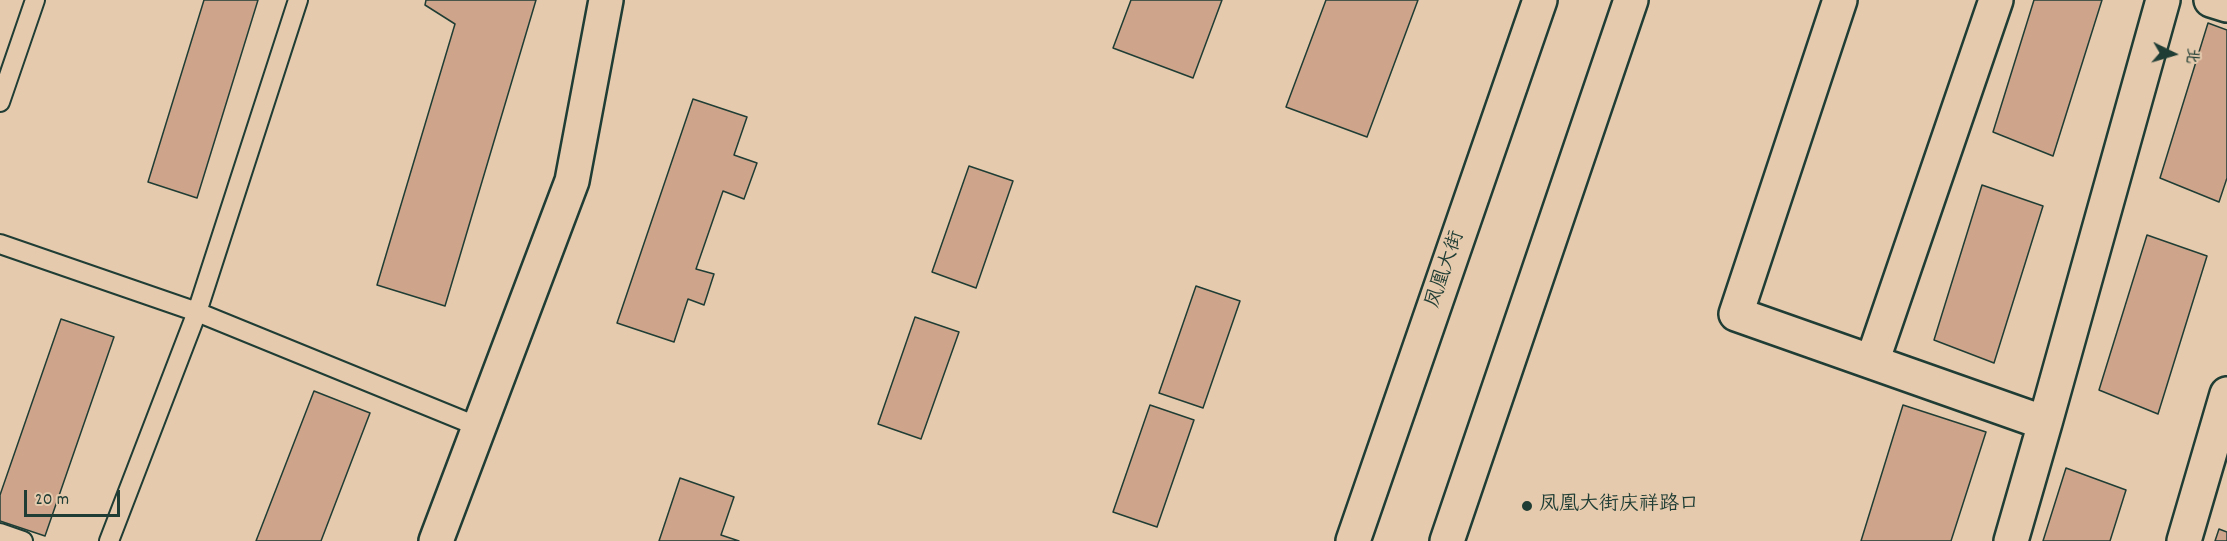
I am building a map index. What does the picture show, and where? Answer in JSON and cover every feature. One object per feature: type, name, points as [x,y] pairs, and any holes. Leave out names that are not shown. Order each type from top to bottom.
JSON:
[{"type":"street","points":[[436,541],[572,180],[606,0]]},
{"type":"street","name":"凤凰大街","points":[[1353,541],[1540,0]]},
{"type":"street","points":[[1447,541],[1631,0]]},
{"type":"street","points":[[1840,0],[1736,314],[2045,423]]},
{"type":"street","points":[[1872,362],[1996,0]]},
{"type":"street","points":[[2011,541],[2163,0]]},
{"type":"street","points":[[2211,0],[2227,5]]},
{"type":"street","points":[[2184,541],[2227,394]]},
{"type":"lane","points":[[0,102],[35,0]]},
{"type":"lane","points":[[109,541],[197,312],[298,0]]},
{"type":"lane","points":[[0,244],[197,312],[479,427]]},
{"type":"lane","points":[[0,533],[23,541]]},
{"type":"building","points":[[204,0],[258,0],[197,198],[148,182]]},
{"type":"building","points":[[426,0],[536,0],[445,306],[377,285],[455,24],[425,5]]},
{"type":"building","points":[[1131,0],[1222,0],[1193,78],[1113,48]]},
{"type":"building","points":[[1326,0],[1418,0],[1367,137],[1286,107]]},
{"type":"building","points":[[2034,0],[2102,0],[2053,156],[1993,132]]},
{"type":"building","points":[[2208,23],[2227,30],[2227,178],[2219,202],[2160,178]]},
{"type":"building","points":[[693,99],[747,117],[734,155],[757,163],[744,199],[723,191],[696,269],[714,274],[704,305],[688,299],[674,342],[617,323]]},
{"type":"building","points":[[969,166],[1013,181],[976,288],[932,272]]},
{"type":"building","points":[[1982,185],[2043,206],[1994,363],[1934,340]]},
{"type":"building","points":[[2147,235],[2207,256],[2158,414],[2099,390]]},
{"type":"building","points":[[1196,286],[1240,301],[1203,408],[1159,393]]},
{"type":"building","points":[[915,317],[959,332],[921,439],[878,424]]},
{"type":"building","points":[[61,319],[114,337],[45,536],[0,521],[0,495]]},
{"type":"building","points":[[314,391],[370,413],[321,541],[256,541]]},
{"type":"building","points":[[1150,405],[1194,420],[1157,527],[1113,512]]},
{"type":"building","points":[[1903,405],[1986,432],[1951,541],[1861,541]]},
{"type":"building","points":[[2066,468],[2126,490],[2110,541],[2043,541]]},
{"type":"building","points":[[680,478],[734,497],[721,535],[739,541],[659,541]]},
{"type":"building","points":[[2219,529],[2227,532],[2227,541],[2215,541]]},
{"type":"place","name":"凤凰大街庆祥路口","points":[[1527,506]]}]
